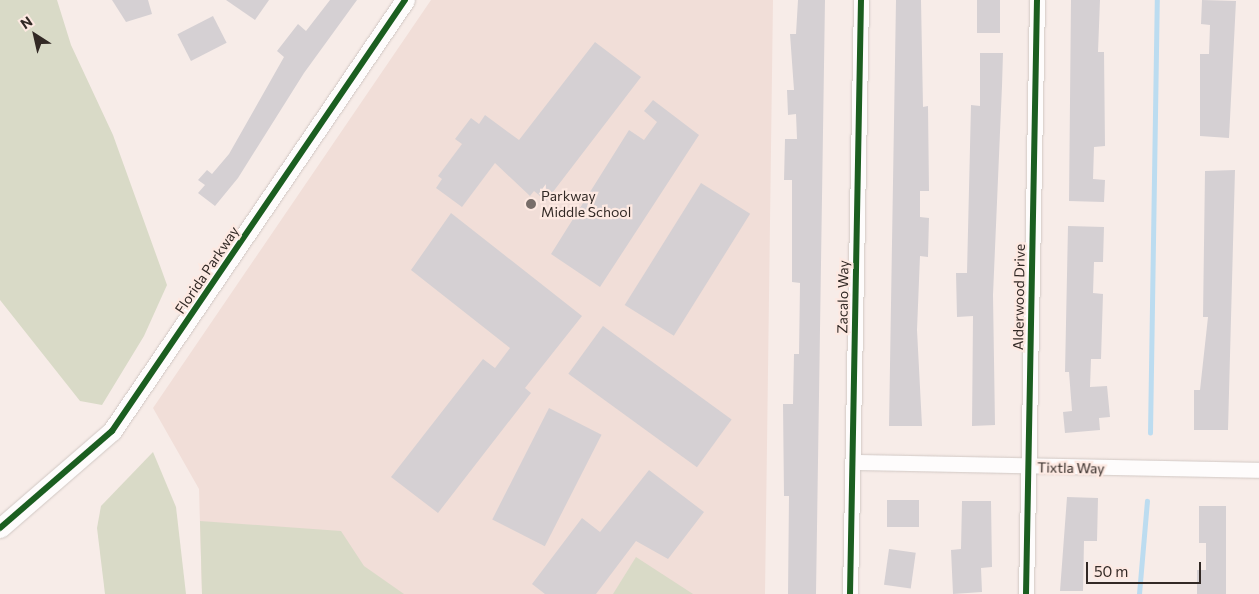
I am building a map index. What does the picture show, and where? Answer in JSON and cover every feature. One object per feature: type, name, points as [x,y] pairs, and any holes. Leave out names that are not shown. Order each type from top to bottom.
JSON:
[{"type":"street","name":"Florida Parkway","points":[[0,528],[112,432],[405,0]]},
{"type":"street","name":"Zacalo Way","points":[[850,594],[861,0]]},
{"type":"street","name":"Alderwood Drive","points":[[1026,594],[1037,0]]},
{"type":"street","name":"Tixtla Way","points":[[853,462],[1029,467],[1259,470]]},
{"type":"shaded area","name":"Parkway Middle School","points":[[431,0],[773,0],[765,594],[202,594],[199,489],[153,408]]},
{"type":"green space","points":[[0,0],[57,0],[71,45],[113,135],[167,285],[144,336],[102,405],[80,401],[0,300]]},
{"type":"green space","points":[[153,452],[176,507],[186,594],[105,594],[97,528],[101,506]]},
{"type":"green space","points":[[200,521],[341,531],[364,566],[404,594],[202,594]]},
{"type":"green space","points":[[636,557],[693,594],[613,594]]},
{"type":"building","points":[[112,0],[148,0],[152,14],[126,22]]},
{"type":"building","points":[[226,0],[269,0],[255,20]]},
{"type":"building","points":[[330,0],[357,0],[304,73],[238,178],[215,206],[198,193],[205,185],[198,180],[207,170],[212,174],[229,154],[284,57],[277,51],[298,24],[306,31]]},
{"type":"building","points":[[798,0],[825,0],[816,594],[788,594],[789,496],[784,496],[783,404],[793,404],[794,354],[799,354],[800,283],[792,282],[792,180],[784,180],[785,139],[797,139],[796,114],[788,115],[787,90],[794,90],[790,34],[796,34]]},
{"type":"building","points":[[896,0],[921,0],[923,107],[928,106],[929,191],[920,191],[920,217],[929,218],[928,257],[920,256],[917,330],[922,426],[889,426]]},
{"type":"building","points":[[977,0],[1000,0],[1000,33],[977,33]]},
{"type":"building","points":[[1071,0],[1100,0],[1098,52],[1104,52],[1105,146],[1094,147],[1093,179],[1105,180],[1104,202],[1069,201]]},
{"type":"building","points":[[1202,0],[1236,1],[1229,138],[1200,136],[1200,54],[1209,54],[1210,25],[1201,24]]},
{"type":"building","points":[[213,16],[227,43],[191,61],[177,34]]},
{"type":"building","points":[[595,42],[641,77],[546,201],[534,191],[530,196],[495,163],[462,207],[436,188],[442,179],[438,176],[462,144],[455,139],[471,118],[479,124],[485,115],[519,140]]},
{"type":"building","points":[[980,53],[1003,53],[993,295],[995,425],[972,426],[973,316],[957,317],[956,273],[967,273],[971,105],[980,106]]},
{"type":"building","points":[[653,100],[699,135],[600,287],[551,254],[629,130],[644,140],[657,122],[644,111]]},
{"type":"building","points":[[1235,170],[1228,430],[1194,430],[1194,390],[1200,390],[1208,317],[1203,317],[1205,171]]},
{"type":"building","points":[[701,183],[750,214],[674,336],[625,305]]},
{"type":"building","points":[[451,213],[582,316],[525,388],[531,393],[438,513],[391,477],[483,359],[495,368],[510,348],[411,270]]},
{"type":"building","points":[[1068,226],[1104,227],[1103,262],[1094,262],[1093,293],[1103,294],[1101,359],[1091,359],[1090,387],[1107,386],[1110,417],[1099,418],[1100,430],[1065,433],[1063,412],[1072,411],[1069,372],[1065,372]]},
{"type":"building","points":[[603,326],[732,419],[697,467],[568,374]]},
{"type":"building","points":[[549,408],[602,435],[545,546],[492,519]]},
{"type":"building","points":[[649,470],[704,512],[668,559],[636,541],[596,594],[545,594],[532,584],[582,518],[600,532]]},
{"type":"building","points":[[1067,497],[1098,498],[1097,541],[1084,541],[1083,591],[1060,591]]},
{"type":"building","points":[[887,500],[919,500],[919,527],[887,527]]},
{"type":"building","points":[[962,501],[991,501],[992,567],[981,568],[982,592],[953,594],[951,550],[961,549]]},
{"type":"building","points":[[1199,506],[1226,506],[1226,594],[1197,594],[1197,570],[1206,570],[1206,543],[1199,543]]},
{"type":"building","points":[[889,549],[916,553],[911,588],[884,585]]},
{"type":"waterway","points":[[1150,433],[1157,0]]},
{"type":"waterway","points":[[1139,594],[1147,501]]},
{"type":"cycle path","points":[[0,528],[112,431],[405,0]]},
{"type":"cycle path","points":[[850,594],[861,0]]},
{"type":"cycle path","points":[[1026,594],[1037,0]]},
{"type":"place","name":"Parkway Middle School","points":[[531,204]]}]
